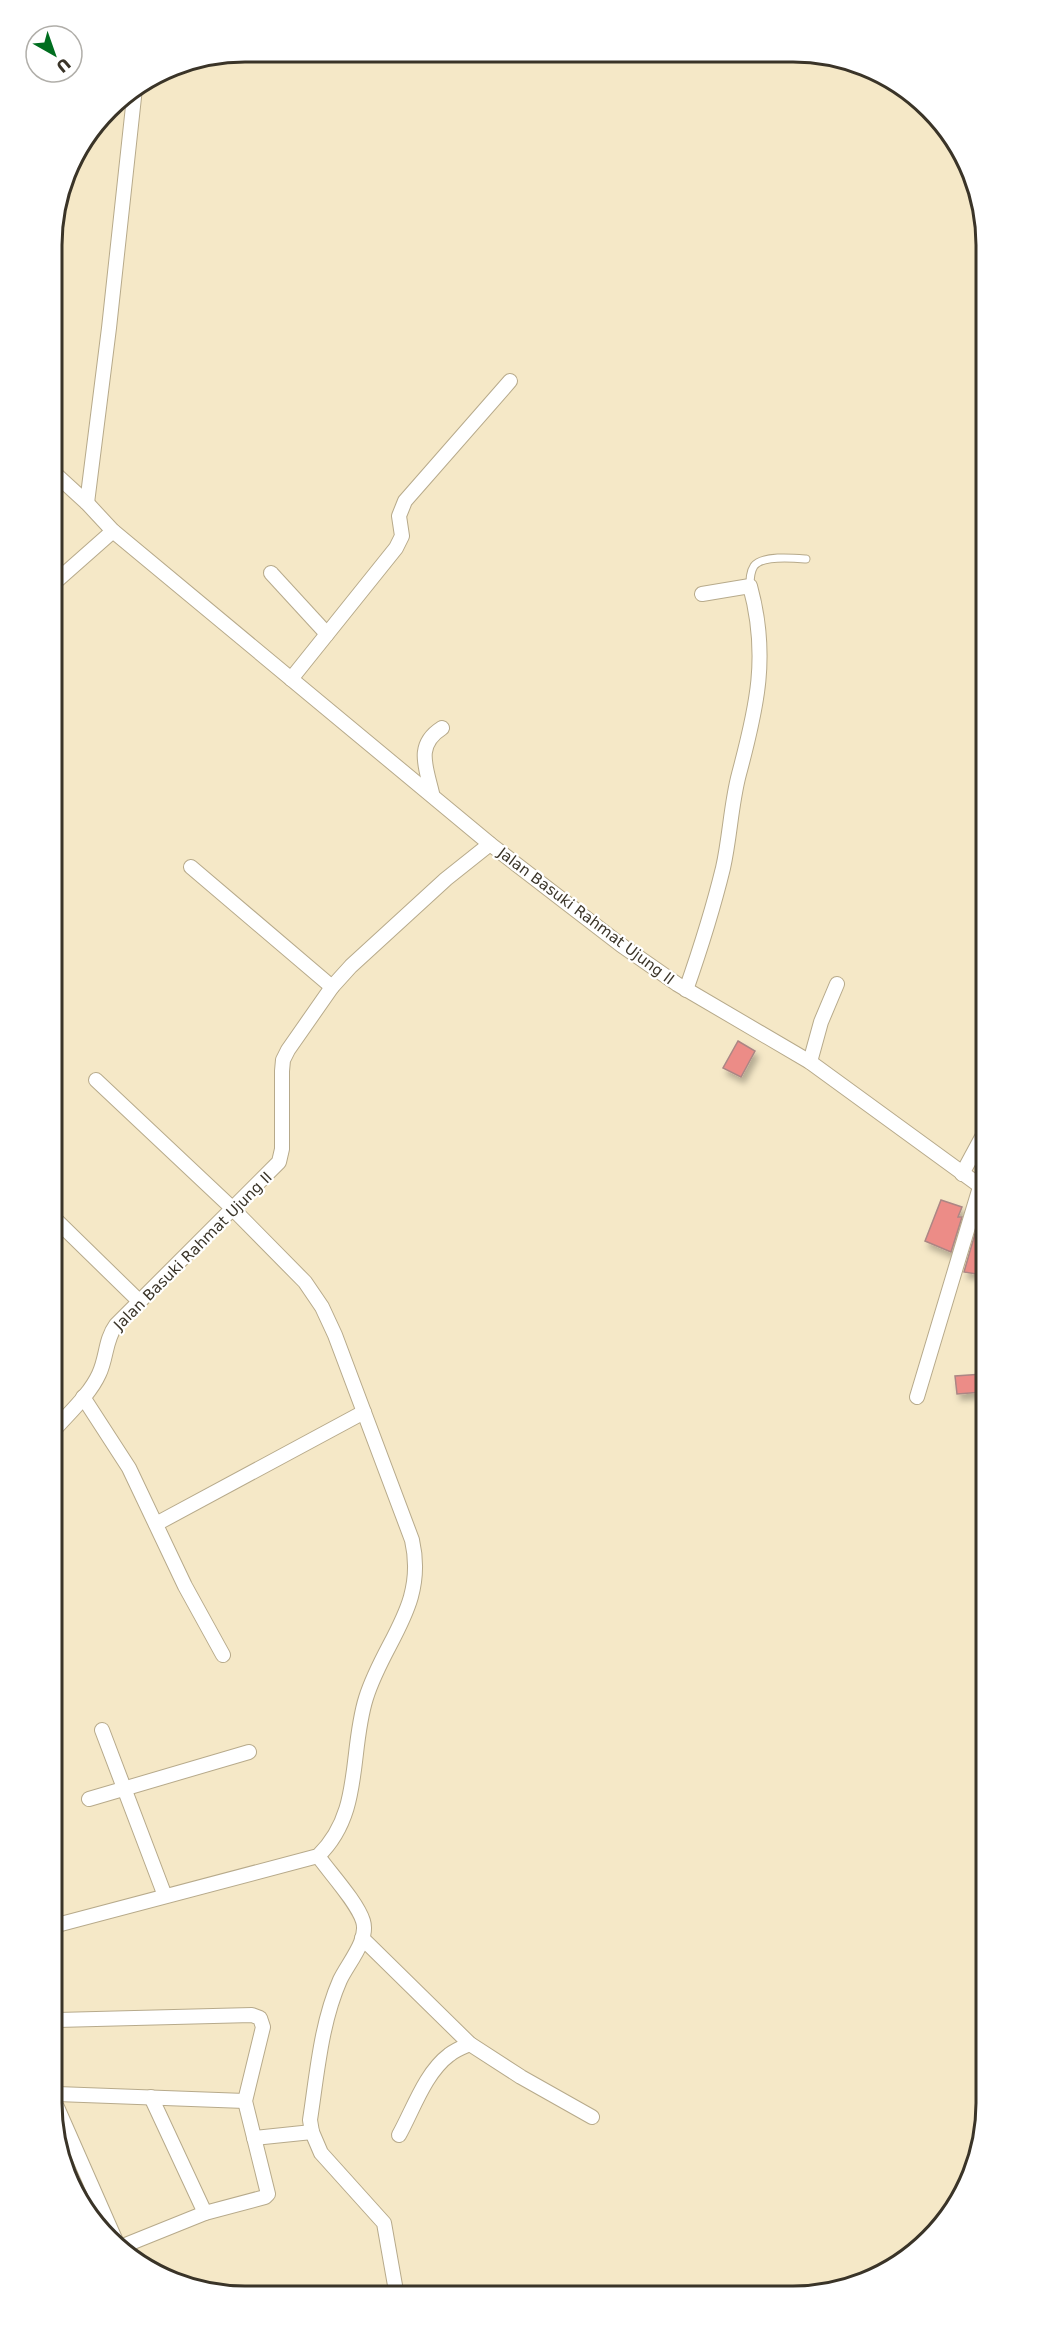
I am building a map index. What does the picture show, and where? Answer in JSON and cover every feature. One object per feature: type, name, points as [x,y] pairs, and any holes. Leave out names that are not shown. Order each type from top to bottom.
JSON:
[{"type":"street","points":[[87,503],[134,99]]},
{"type":"street","points":[[291,680],[399,543],[402,536],[399,516],[405,501],[510,381]]},
{"type":"street","points":[[62,480],[113,531],[291,680],[432,793],[490,844]]},
{"type":"street","points":[[62,575],[113,531]]},
{"type":"street","points":[[271,573],[327,634]]},
{"type":"street","points":[[686,990],[723,867],[760,674],[758,623],[750,586],[702,594]]},
{"type":"street","points":[[432,793],[425,747],[430,736],[442,728]]},
{"type":"street","name":"Jalan Basuki Rahmat Ujung II","points":[[61,1422],[99,1376],[111,1333],[279,1162],[282,1149],[283,1060],[332,987],[351,966],[438,887],[490,844],[621,945],[686,990],[810,1062],[975,1183]]},
{"type":"street","points":[[191,867],[332,987]]},
{"type":"street","points":[[810,1062],[821,1022],[837,984]]},
{"type":"street","points":[[61,1924],[318,1856],[331,1844],[350,1801],[366,1698],[386,1650],[410,1603],[416,1575],[416,1559],[412,1540],[322,1307],[305,1282],[232,1208],[96,1080]]},
{"type":"street","points":[[962,1174],[976,1149]]},
{"type":"street","points":[[917,1397],[975,1209]]},
{"type":"street","points":[[61,1225],[140,1301]]},
{"type":"street","points":[[83,1397],[129,1468],[185,1586],[224,1655]]},
{"type":"street","points":[[156,1524],[364,1412]]},
{"type":"street","points":[[102,1730],[165,1896]]},
{"type":"street","points":[[89,1799],[249,1752]]},
{"type":"street","points":[[318,1856],[363,1921],[362,1938],[339,1981],[328,2014],[310,2120],[312,2132],[321,2153],[384,2223],[395,2286]]},
{"type":"street","points":[[362,1938],[470,2044],[521,2077],[592,2116]]},
{"type":"street","points":[[61,2020],[252,2015],[260,2018],[263,2027],[245,2101],[268,2194],[265,2197],[205,2212],[129,2244]]},
{"type":"street","points":[[399,2135],[439,2066],[449,2055],[470,2044]]},
{"type":"street","points":[[61,2094],[245,2101]]},
{"type":"street","points":[[151,2097],[205,2212]]},
{"type":"street","points":[[62,2119],[107,2223]]},
{"type":"street","points":[[254,2138],[312,2132]]},
{"type":"lane","points":[[750,586],[753,568],[759,562],[777,558],[806,559]]},
{"type":"building","points":[[738,1041],[755,1051],[741,1077],[723,1068]]},
{"type":"building","points":[[941,1200],[962,1207],[958,1217],[962,1217],[951,1252],[925,1241]]},
{"type":"building","points":[[975,1232],[975,1274],[964,1272]]},
{"type":"building","points":[[975,1375],[975,1393],[957,1394],[955,1376]]}]
